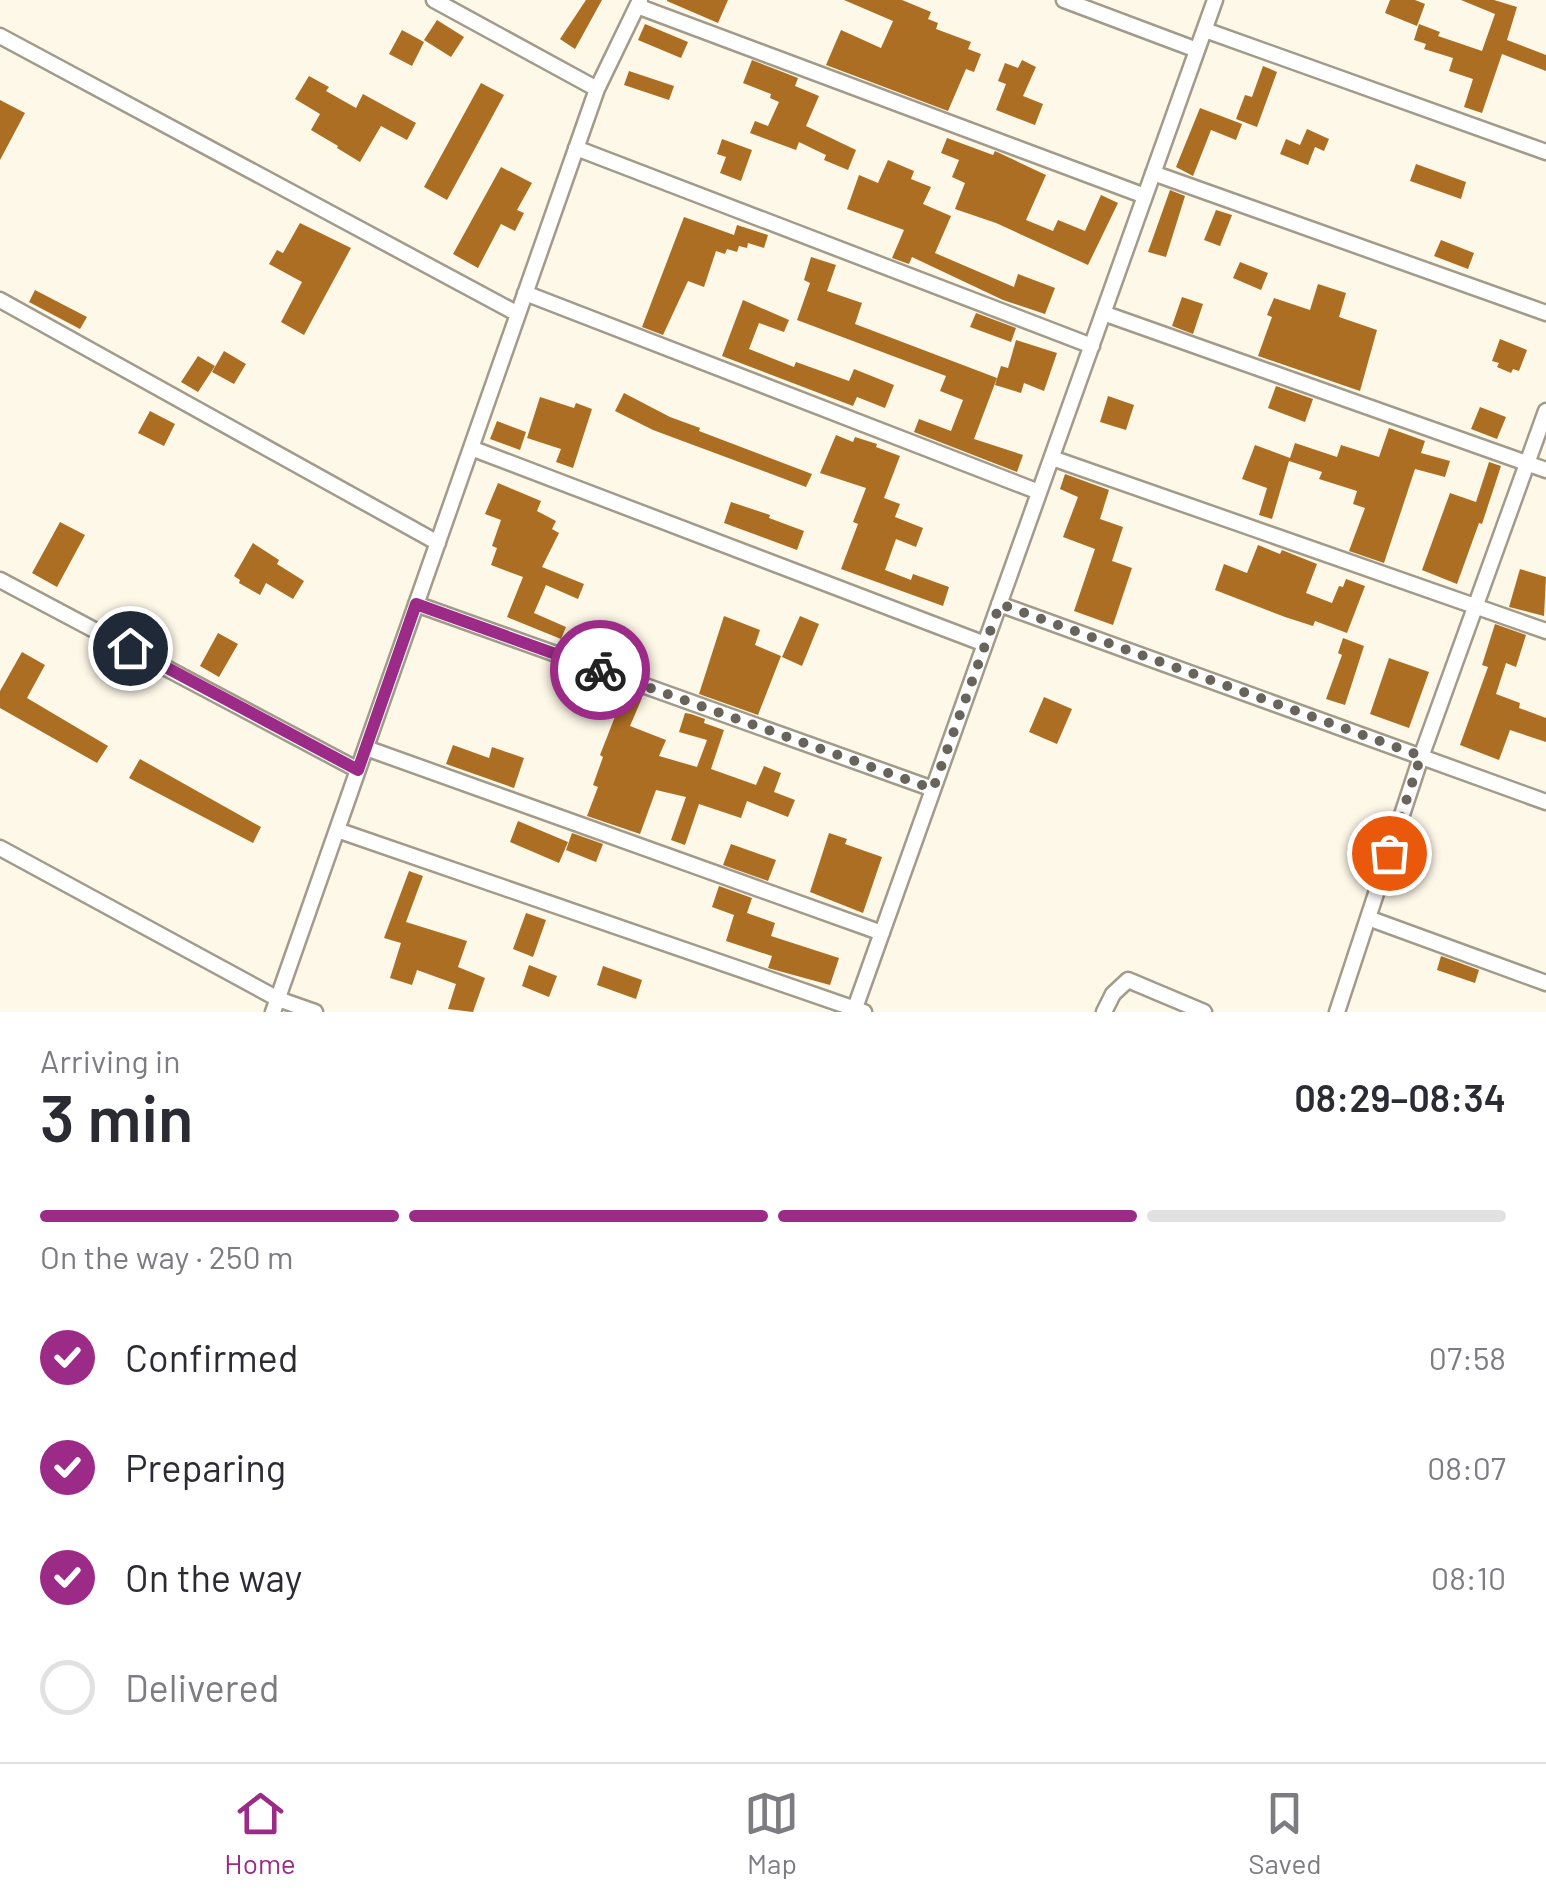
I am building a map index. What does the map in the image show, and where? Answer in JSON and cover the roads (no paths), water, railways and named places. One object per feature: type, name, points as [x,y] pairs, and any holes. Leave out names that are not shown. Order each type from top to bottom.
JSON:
[{"type":"street","points":[[434,0],[597,89]]},
{"type":"street","points":[[1064,0],[1198,50]]},
{"type":"street","points":[[337,830],[860,1010],[882,933],[1215,0]]},
{"type":"street","points":[[275,1005],[597,89],[639,3],[1145,196]]},
{"type":"street","points":[[1204,30],[1546,152]]},
{"type":"street","points":[[0,36],[518,314]]},
{"type":"street","points":[[576,148],[1092,346]]},
{"type":"street","points":[[1153,173],[1546,312]]},
{"type":"street","points":[[525,294],[1040,492]]},
{"type":"street","points":[[0,300],[438,542]]},
{"type":"street","points":[[1103,313],[1546,470]]},
{"type":"street","points":[[1336,1012],[1421,756],[1546,411]]},
{"type":"street","points":[[471,448],[985,644]]},
{"type":"street","points":[[1052,458],[1546,631]]},
{"type":"street","points":[[0,580],[358,770]]},
{"type":"street","points":[[416,604],[933,789]]},
{"type":"street","points":[[1000,604],[1546,802]]},
{"type":"street","points":[[366,748],[882,933]]},
{"type":"street","points":[[0,848],[275,1005],[315,1012]]},
{"type":"street","points":[[1368,918],[1546,982]]},
{"type":"street","points":[[1104,1012],[1113,994],[1128,980],[1204,1012]]}]
